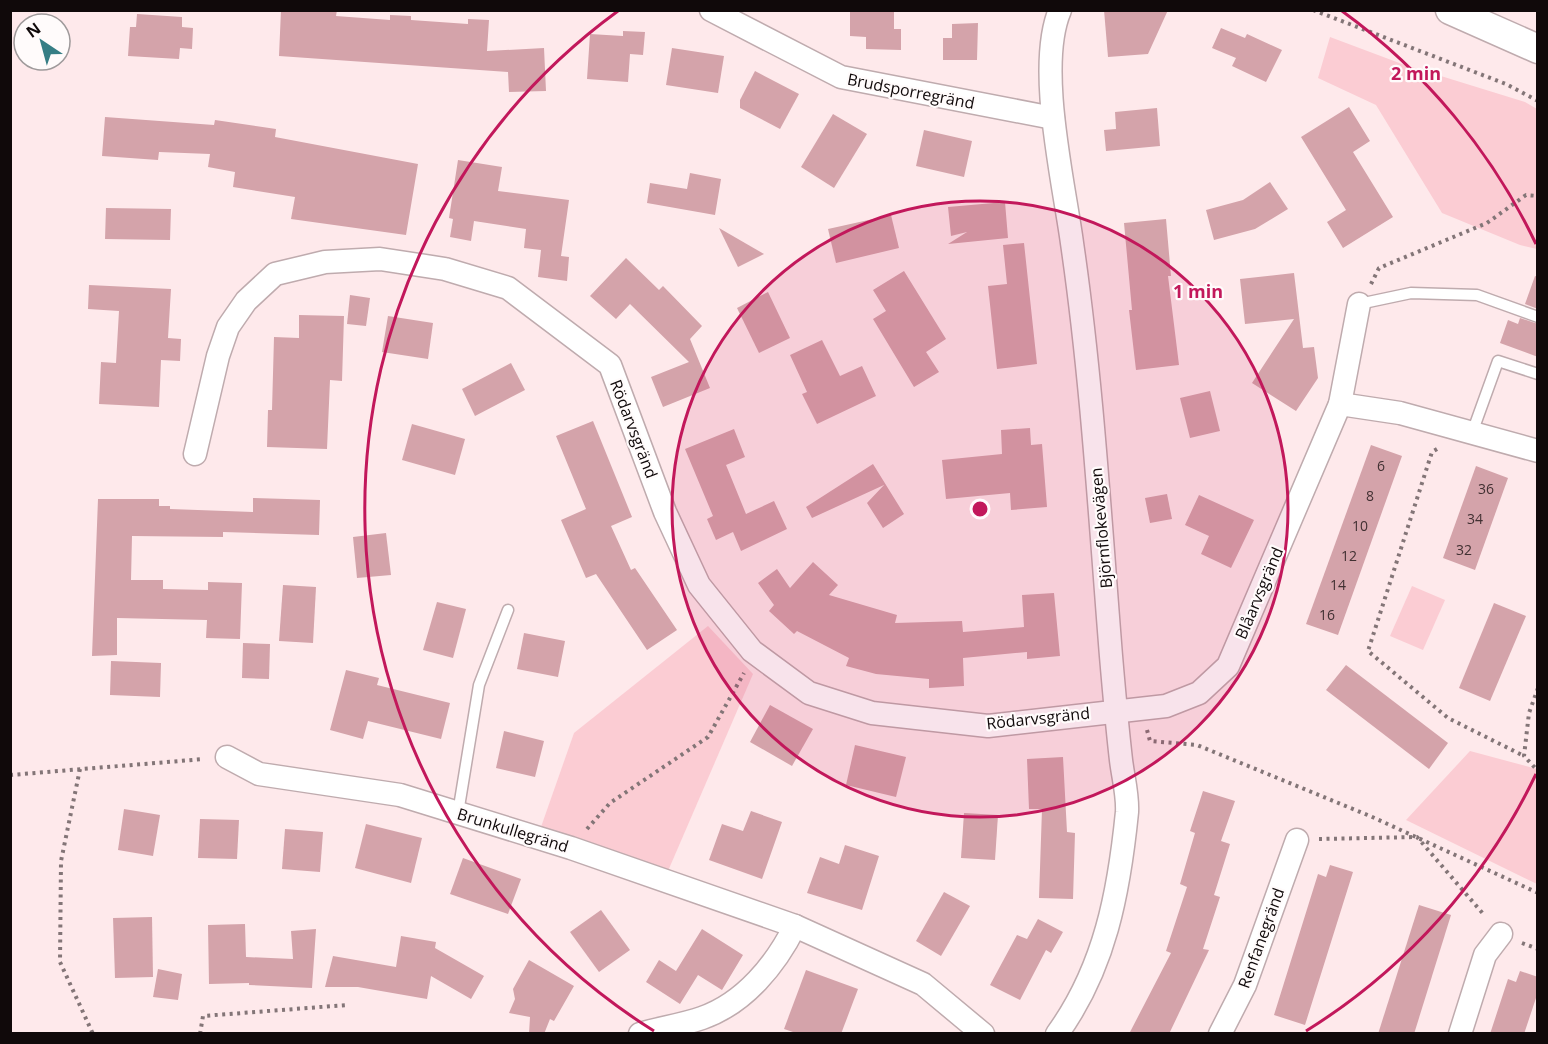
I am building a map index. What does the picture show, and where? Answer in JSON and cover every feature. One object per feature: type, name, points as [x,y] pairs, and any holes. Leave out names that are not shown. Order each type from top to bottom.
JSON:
[{"type":"street","name":"Brudsporregränd","points":[[711,10],[841,77],[1053,118]]},
{"type":"street","name":"Björnflokevägen","points":[[1057,1034],[1078,1005],[1109,928],[1127,809],[1116,710],[1090,398],[1073,245],[1053,118],[1051,53],[1060,10]]},
{"type":"street","points":[[1450,10],[1538,49]]},
{"type":"street","name":"Rödarvsgränd","points":[[195,454],[218,356],[228,327],[246,301],[275,274],[325,262],[380,259],[445,269],[508,288],[610,365],[665,512],[699,585],[752,651],[809,693],[872,713],[988,726],[1116,710]]},
{"type":"street","name":"Blåarvsgränd","points":[[1116,710],[1166,706],[1199,693],[1228,666],[1340,404],[1359,304]]},
{"type":"street","points":[[1340,404],[1400,413],[1538,451]]},
{"type":"street","name":"Brunkullegränd","points":[[227,757],[259,774],[400,795],[571,848],[795,926],[923,984],[983,1034]]},
{"type":"street","name":"Renfanegränd","points":[[1221,1034],[1245,985],[1298,840]]},
{"type":"street","points":[[640,1034],[704,1018],[746,992],[779,957],[795,926]]},
{"type":"street","points":[[1460,1034],[1485,955],[1501,934]]},
{"type":"lane","points":[[1359,304],[1411,293],[1477,295],[1538,316]]},
{"type":"lane","points":[[1472,433],[1498,360],[1538,374]]},
{"type":"lane","points":[[458,813],[479,685],[508,610]]},
{"type":"path","points":[[1313,10],[1506,84],[1538,101]]},
{"type":"path","points":[[1359,304],[1379,268],[1487,223],[1526,195],[1538,196]]},
{"type":"path","points":[[1472,433],[1432,452],[1368,651],[1448,718],[1524,756],[1538,771]]},
{"type":"path","points":[[571,848],[610,803],[708,736],[744,673],[752,651]]},
{"type":"path","points":[[1524,756],[1530,713],[1538,688]]},
{"type":"path","points":[[1142,709],[1150,741],[1197,745],[1417,837],[1538,893]]},
{"type":"path","points":[[10,775],[227,757]]},
{"type":"path","points":[[80,770],[61,861],[60,962],[93,1034]]},
{"type":"path","points":[[1298,840],[1417,837]]},
{"type":"path","points":[[1417,837],[1455,884],[1501,934],[1538,949]]},
{"type":"path","points":[[200,1034],[203,1016],[347,1005]]},
{"type":"shaded area","points":[[1330,37],[1402,64],[1525,102],[1537,109],[1537,249],[1520,245],[1442,213],[1376,105],[1318,78]]},
{"type":"shaded area","points":[[1412,586],[1445,600],[1423,650],[1390,636]]},
{"type":"shaded area","points":[[708,626],[753,674],[668,871],[541,827],[574,733]]},
{"type":"shaded area","points":[[1470,751],[1537,769],[1537,884],[1406,820]]},
{"type":"building","points":[[281,10],[337,10],[336,16],[390,20],[390,15],[411,16],[411,20],[468,24],[468,19],[489,20],[487,51],[544,48],[546,91],[509,92],[508,72],[279,56]]},
{"type":"building","points":[[1104,10],[1168,10],[1148,54],[1108,57]]},
{"type":"building","points":[[850,12],[894,12],[894,29],[901,29],[901,50],[866,49],[866,37],[850,36]]},
{"type":"building","points":[[137,14],[182,17],[182,27],[193,28],[192,49],[180,48],[179,59],[128,56],[130,27],[136,27]]},
{"type":"building","points":[[978,23],[977,60],[943,60],[943,38],[952,38],[952,24]]},
{"type":"building","points":[[1221,28],[1245,38],[1247,34],[1282,50],[1266,82],[1232,66],[1236,58],[1212,48]]},
{"type":"building","points":[[623,31],[645,32],[643,55],[630,54],[628,82],[587,79],[590,34],[623,36]]},
{"type":"building","points":[[672,48],[724,56],[718,93],[666,85]]},
{"type":"building","points":[[755,71],[799,94],[780,129],[740,108],[740,100]]},
{"type":"building","points":[[1349,107],[1370,141],[1353,152],[1393,217],[1343,248],[1327,222],[1346,210],[1301,137]]},
{"type":"building","points":[[1157,108],[1160,146],[1106,151],[1104,130],[1116,129],[1115,112]]},
{"type":"building","points":[[833,114],[867,134],[834,188],[801,167]]},
{"type":"building","points":[[105,117],[214,125],[215,120],[276,129],[275,137],[418,164],[406,235],[291,219],[295,197],[233,187],[235,172],[208,167],[210,154],[159,152],[158,160],[102,156]]},
{"type":"building","points":[[924,130],[972,141],[964,177],[916,166]]},
{"type":"building","points":[[458,160],[502,167],[498,191],[569,200],[561,256],[569,257],[567,281],[538,277],[541,250],[524,248],[526,229],[474,221],[471,241],[450,237],[453,219],[449,218]]},
{"type":"building","points":[[690,173],[721,179],[715,215],[647,203],[650,183],[687,189]]},
{"type":"building","points":[[1270,182],[1288,209],[1255,229],[1214,240],[1206,210],[1243,200]]},
{"type":"building","points":[[1005,202],[1008,238],[948,244],[967,232],[951,236],[948,207]]},
{"type":"building","points":[[106,208],[171,209],[170,240],[105,239]]},
{"type":"building","points":[[891,215],[899,248],[836,263],[828,229]]},
{"type":"building","points":[[1166,219],[1171,276],[1168,276],[1179,365],[1136,370],[1129,310],[1132,310],[1124,223]]},
{"type":"building","points":[[719,228],[764,254],[738,267]]},
{"type":"building","points":[[1024,243],[1037,364],[997,369],[988,286],[1007,284],[1003,245]]},
{"type":"building","points":[[626,258],[659,290],[663,286],[702,326],[690,339],[710,388],[663,407],[651,377],[689,362],[630,304],[616,319],[590,296]]},
{"type":"building","points":[[904,271],[946,339],[926,352],[939,372],[914,387],[873,319],[886,311],[873,290]]},
{"type":"building","points":[[1294,273],[1303,348],[1314,347],[1318,378],[1296,411],[1252,383],[1294,319],[1245,324],[1240,279]]},
{"type":"building","points":[[1535,276],[1538,277],[1538,309],[1525,304]]},
{"type":"building","points":[[89,285],[171,289],[168,338],[181,339],[180,361],[161,360],[159,407],[99,404],[101,362],[116,363],[119,311],[88,309]]},
{"type":"building","points":[[768,292],[790,338],[759,353],[737,308]]},
{"type":"building","points":[[350,295],[370,298],[366,326],[347,324]]},
{"type":"building","points":[[299,315],[344,316],[342,381],[330,380],[327,449],[267,447],[268,410],[272,410],[274,337],[299,338]]},
{"type":"building","points":[[388,316],[433,323],[428,359],[382,352]]},
{"type":"building","points":[[1520,318],[1538,324],[1538,357],[1500,343],[1508,320],[1518,324]]},
{"type":"building","points":[[822,340],[840,376],[862,366],[876,396],[817,424],[802,394],[807,392],[790,355]]},
{"type":"building","points":[[511,363],[525,390],[475,416],[462,389]]},
{"type":"building","points":[[1210,391],[1220,431],[1190,438],[1180,398]]},
{"type":"building","points":[[593,421],[632,517],[611,526],[631,570],[635,568],[677,630],[647,650],[596,574],[586,578],[561,520],[586,509],[556,436]]},
{"type":"building","points":[[412,424],[465,439],[455,475],[402,460]]},
{"type":"building","points":[[1030,428],[1031,445],[1042,444],[1047,507],[1011,510],[1010,493],[946,499],[942,460],[1002,454],[1001,430]]},
{"type":"building","points":[[734,429],[745,457],[726,465],[746,514],[774,501],[787,529],[741,551],[733,532],[716,540],[707,519],[713,516],[685,449]]},
{"type":"building","points":[[1371,445],[1402,456],[1338,635],[1306,624]]},
{"type":"building","points":[[873,464],[904,514],[883,528],[867,503],[884,485],[812,518],[806,507]]},
{"type":"building","points":[[1476,466],[1508,478],[1475,570],[1443,558]]},
{"type":"building","points":[[1167,494],[1172,519],[1150,523],[1145,498]]},
{"type":"building","points":[[1199,495],[1254,520],[1231,568],[1201,554],[1209,536],[1185,525]]},
{"type":"building","points":[[253,498],[320,500],[319,535],[223,532],[223,537],[132,536],[131,580],[163,580],[163,589],[208,590],[208,582],[242,583],[240,639],[206,638],[207,620],[117,618],[117,655],[92,656],[98,499],[159,499],[159,506],[170,506],[170,509],[253,512]]},
{"type":"building","points":[[386,533],[391,575],[357,578],[353,537]]},
{"type":"building","points":[[813,562],[838,585],[829,595],[897,615],[895,623],[962,621],[963,632],[1024,627],[1022,595],[1054,593],[1060,656],[1027,659],[1027,652],[963,658],[964,686],[929,688],[929,679],[876,674],[846,666],[849,658],[797,631],[794,634],[769,611],[774,605],[758,583],[777,569],[790,588]]},
{"type":"building","points":[[283,585],[316,587],[313,643],[279,641]]},
{"type":"building","points":[[437,602],[466,609],[453,658],[423,650]]},
{"type":"building","points":[[1494,603],[1526,616],[1490,701],[1459,688]]},
{"type":"building","points":[[524,633],[565,641],[558,677],[517,669]]},
{"type":"building","points":[[243,643],[270,644],[269,679],[242,678]]},
{"type":"building","points":[[111,661],[161,663],[160,697],[110,695]]},
{"type":"building","points":[[1346,665],[1448,743],[1429,769],[1326,690]]},
{"type":"building","points":[[346,670],[379,678],[377,685],[450,703],[441,739],[368,721],[363,739],[330,730]]},
{"type":"building","points":[[770,705],[813,729],[792,766],[750,742]]},
{"type":"building","points":[[504,731],[544,741],[535,777],[496,768]]},
{"type":"building","points":[[855,745],[906,757],[896,797],[846,785]]},
{"type":"building","points":[[1063,757],[1067,832],[1075,833],[1073,899],[1039,898],[1042,809],[1029,809],[1027,759]]},
{"type":"building","points":[[1203,791],[1235,801],[1221,841],[1230,844],[1214,895],[1220,897],[1203,949],[1209,950],[1169,1034],[1129,1034],[1171,953],[1166,951],[1187,887],[1180,884],[1195,833],[1190,831]]},
{"type":"building","points":[[124,809],[160,815],[153,856],[118,850]]},
{"type":"building","points":[[751,811],[782,822],[762,879],[709,860],[722,824],[743,831]]},
{"type":"building","points":[[964,813],[998,815],[995,860],[961,858]]},
{"type":"building","points":[[200,819],[239,820],[237,859],[198,858]]},
{"type":"building","points":[[366,824],[422,838],[411,883],[355,868]]},
{"type":"building","points":[[285,829],[323,832],[320,872],[282,869]]},
{"type":"building","points":[[845,845],[879,856],[862,910],[807,893],[820,857],[839,864]]},
{"type":"building","points":[[463,858],[521,879],[508,914],[450,894]]},
{"type":"building","points":[[1330,865],[1353,872],[1305,1025],[1274,1015],[1318,874],[1326,877]]},
{"type":"building","points":[[944,892],[970,906],[941,956],[916,941]]},
{"type":"building","points":[[1419,905],[1451,915],[1414,1034],[1378,1034]]},
{"type":"building","points":[[601,910],[630,950],[599,972],[570,932]]},
{"type":"building","points":[[152,917],[153,977],[115,978],[113,918]]},
{"type":"building","points":[[1038,919],[1063,932],[1051,953],[1046,950],[1020,1000],[990,985],[1017,935],[1027,939]]},
{"type":"building","points":[[245,924],[246,957],[293,959],[291,931],[316,929],[312,988],[249,985],[249,983],[209,984],[208,925]]},
{"type":"building","points":[[702,929],[743,955],[722,990],[698,975],[680,1004],[646,982],[659,960],[676,971]]},
{"type":"building","points":[[401,936],[436,942],[435,948],[484,976],[471,999],[431,976],[427,999],[358,987],[325,987],[333,956],[396,967]]},
{"type":"building","points":[[529,960],[574,986],[554,1021],[550,1019],[544,1034],[529,1034],[530,1017],[509,1013],[515,999],[513,989]]},
{"type":"building","points":[[158,969],[182,974],[178,1000],[153,997]]},
{"type":"building","points":[[806,970],[858,989],[841,1034],[799,1034],[784,1029]]},
{"type":"building","points":[[1520,971],[1538,977],[1538,992],[1524,1034],[1490,1034],[1508,979],[1516,982]]}]
